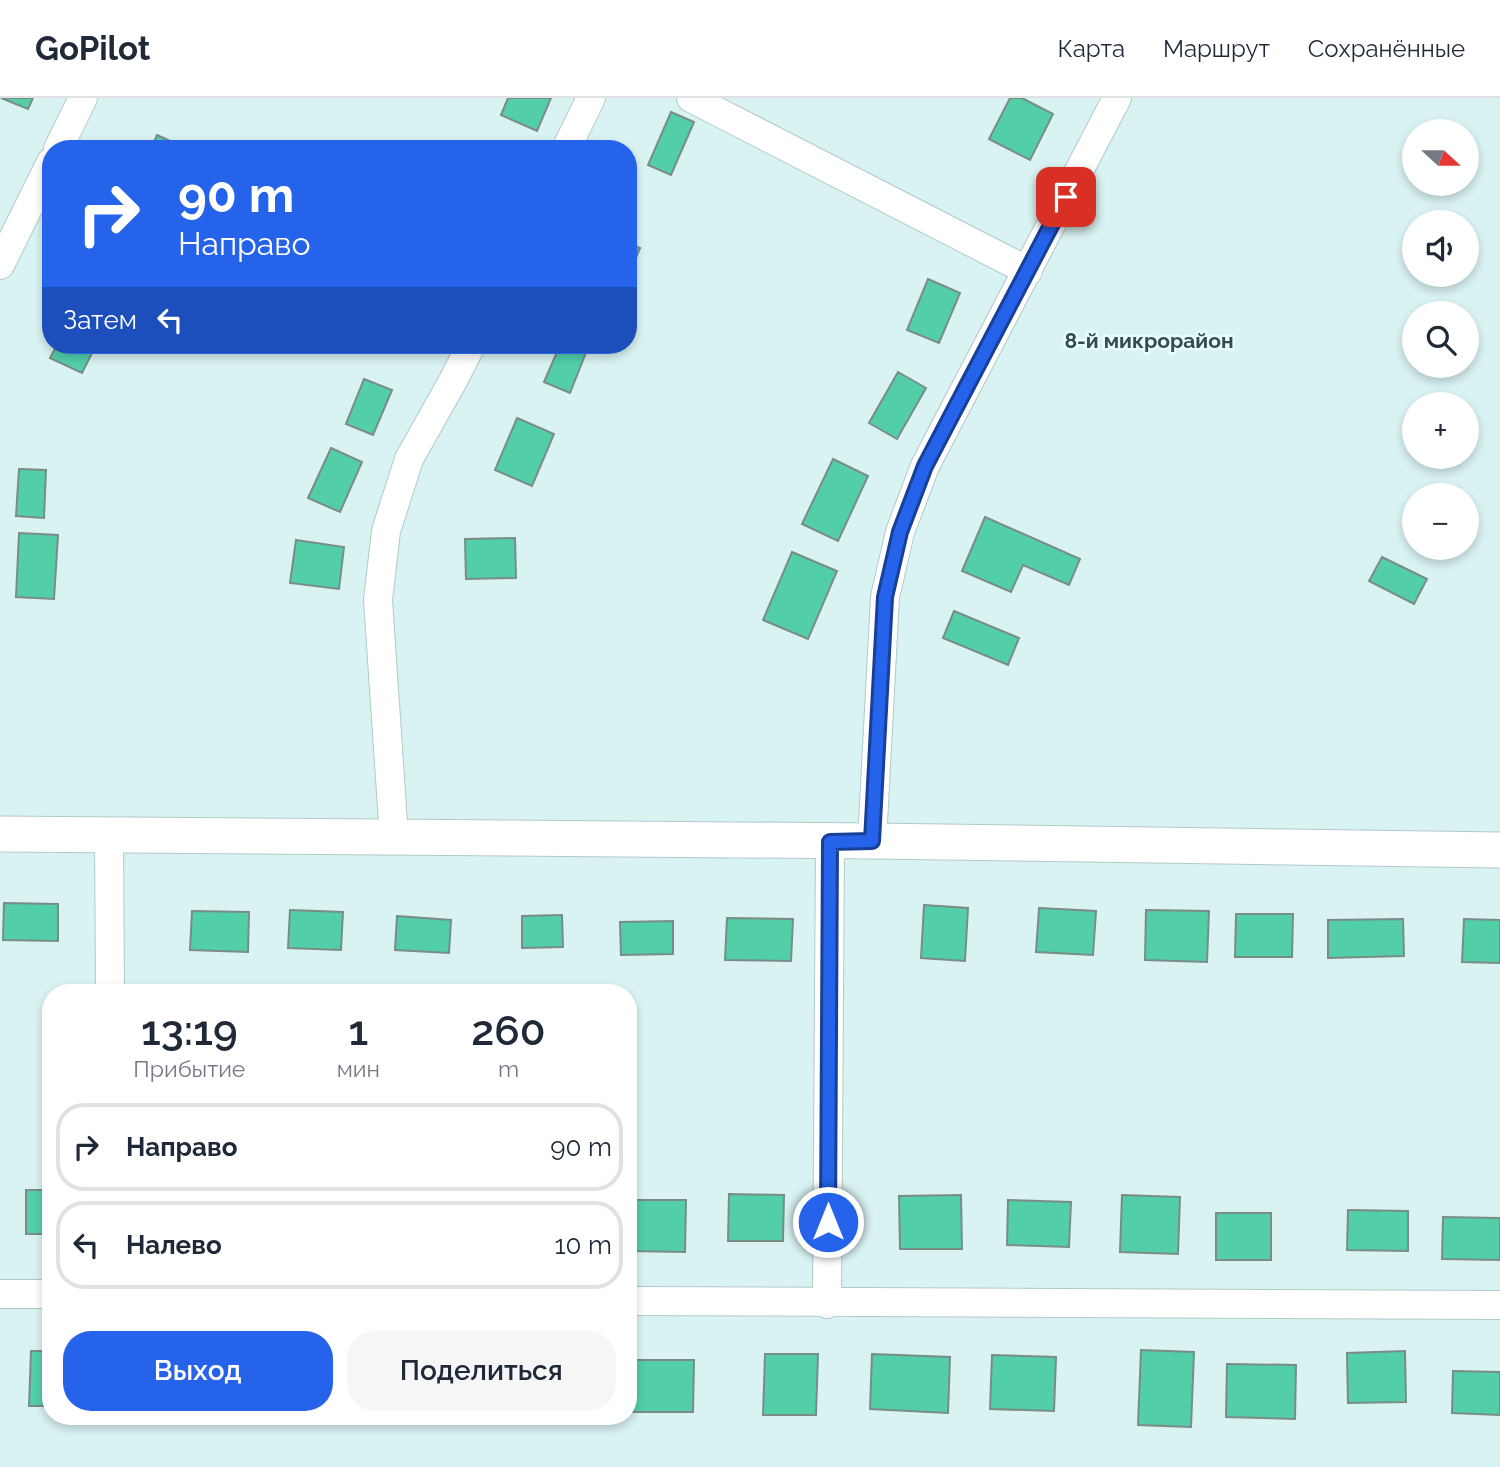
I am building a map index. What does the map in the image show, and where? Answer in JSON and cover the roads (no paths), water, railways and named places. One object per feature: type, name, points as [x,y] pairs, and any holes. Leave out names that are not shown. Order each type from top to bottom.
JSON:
[{"type":"street","points":[[62,140],[83,98]]},
{"type":"street","points":[[570,140],[591,98]]},
{"type":"street","points":[[691,98],[1028,271]]},
{"type":"street","points":[[872,841],[885,597],[900,532],[925,466],[1117,98]]},
{"type":"street","points":[[0,265],[42,180]]},
{"type":"street","points":[[394,837],[378,600],[386,531],[409,459],[466,354]]},
{"type":"street","points":[[0,834],[872,841],[1500,850]]},
{"type":"street","points":[[108,835],[110,984]]},
{"type":"street","points":[[827,1304],[830,842]]},
{"type":"street","points":[[0,1294],[42,1294]]},
{"type":"street","points":[[637,1301],[1500,1305]]},
{"type":"district","name":"8-й микрорайон","points":[[1149,341]]}]
